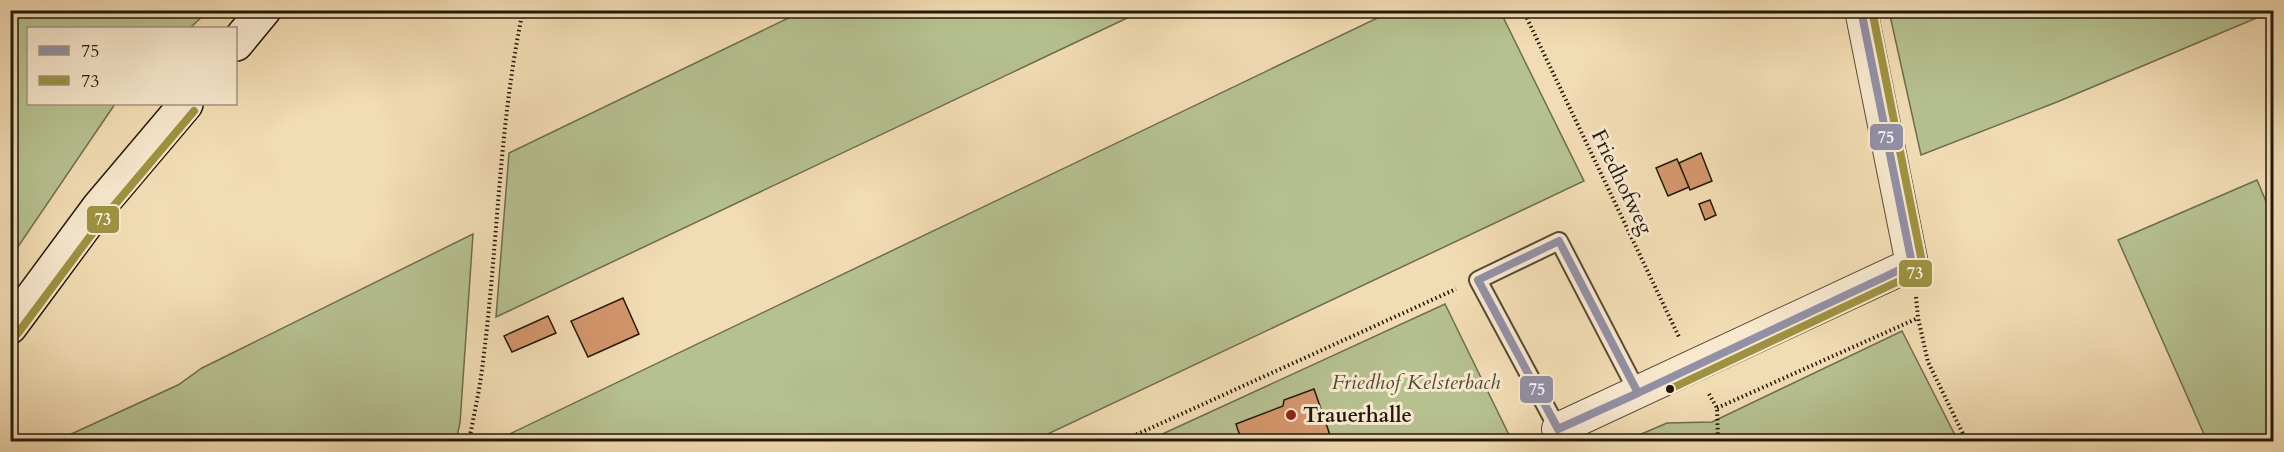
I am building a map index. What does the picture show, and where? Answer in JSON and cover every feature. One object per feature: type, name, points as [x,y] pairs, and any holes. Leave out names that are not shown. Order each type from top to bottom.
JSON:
[{"type":"street","points":[[237,43],[264,10]]},
{"type":"street","points":[[1558,429],[1912,264],[1861,10]]},
{"type":"street","points":[[10,327],[98,208],[185,105]]},
{"type":"lane","points":[[1558,429],[1479,280],[1560,241],[1638,393]]},
{"type":"path","points":[[469,441],[482,370],[500,173],[515,46],[523,10]]},
{"type":"path","name":"Friedhofweg","points":[[1523,10],[1693,367]]},
{"type":"path","points":[[1912,264],[1918,318],[1928,362],[1967,441]]},
{"type":"path","points":[[1120,441],[1423,302],[1479,280]]},
{"type":"path","points":[[1718,441],[1717,408],[1918,318]]},
{"type":"green space","points":[[11,10],[208,11],[191,27],[27,27],[27,105],[114,105],[11,257]]},
{"type":"green space","points":[[805,10],[1142,11],[496,317],[509,153]]},
{"type":"green space","points":[[1394,10],[1500,11],[1584,181],[1033,441],[495,441]]},
{"type":"green space","points":[[1889,10],[2273,11],[2057,102],[1921,155]]},
{"type":"green space","points":[[2257,180],[2273,218],[2273,441],[2207,441],[2118,240]]},
{"type":"green space","points":[[473,234],[460,423],[456,441],[56,441],[178,385],[202,368]]},
{"type":"green space","name":"Friedhof Kelsterbach","points":[[1445,304],[1512,441],[1145,442]]},
{"type":"green space","points":[[1902,331],[1958,441],[1625,441],[1667,423],[1712,422]]},
{"type":"building","points":[[1701,153],[1712,181],[1690,190],[1679,163]]},
{"type":"building","points":[[1677,159],[1689,187],[1668,196],[1656,168]]},
{"type":"building","points":[[1710,200],[1716,215],[1705,220],[1699,204]]},
{"type":"building","points":[[623,298],[639,334],[588,357],[571,321]]},
{"type":"building","points":[[548,316],[556,333],[512,352],[504,336]]},
{"type":"building","name":"Trauerhalle","points":[[1314,389],[1330,435],[1322,440],[1323,442],[1242,442],[1236,424],[1283,406],[1284,400]]},
{"type":"transit line","name":"75","points":[[1861,10],[1912,264]]},
{"type":"transit line","name":"73","points":[[1670,389],[1921,269],[1922,262],[1872,10]]},
{"type":"transit line","name":"73","points":[[18,333],[106,215],[194,111]]},
{"type":"transit line","name":"75","points":[[1559,241],[1638,393],[1558,429],[1478,280],[1559,241]]},
{"type":"transit line","name":"75","points":[[1638,393],[1912,264]]},
{"type":"place","name":"Trauerhalle","points":[[1291,415]]}]
